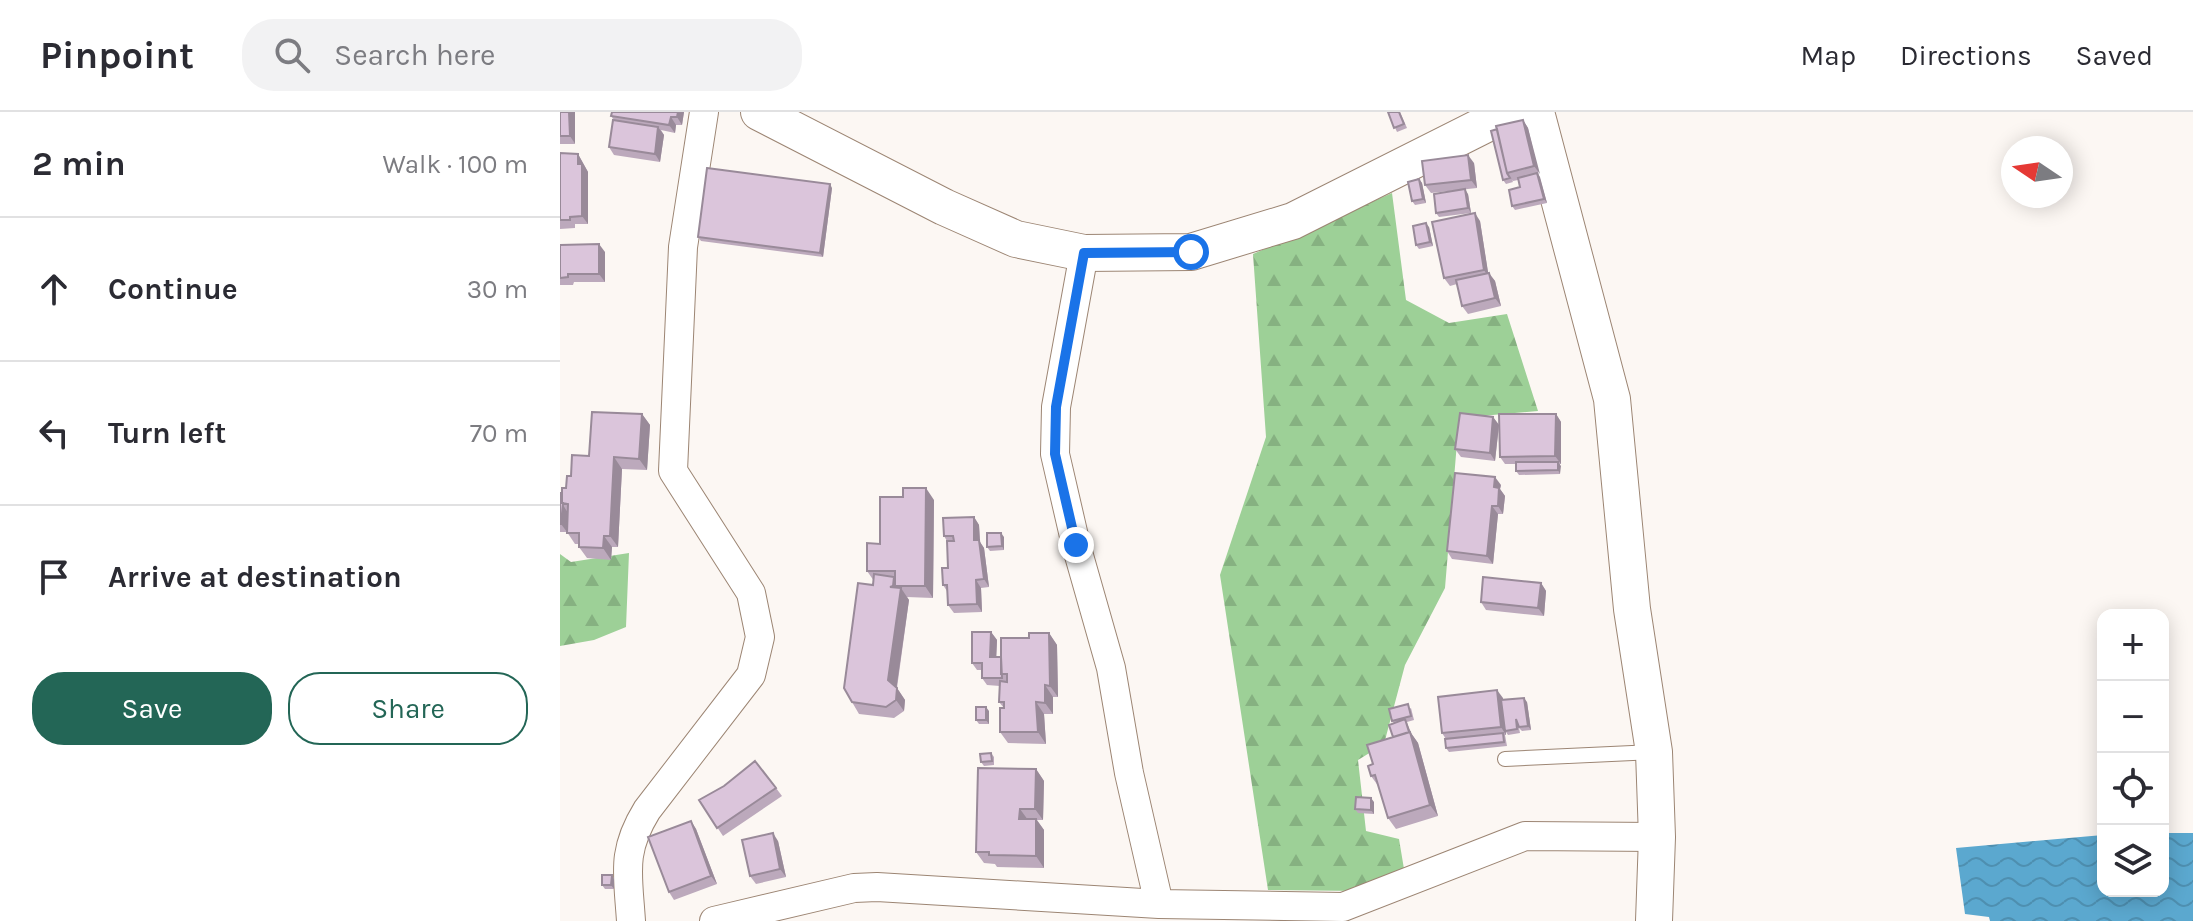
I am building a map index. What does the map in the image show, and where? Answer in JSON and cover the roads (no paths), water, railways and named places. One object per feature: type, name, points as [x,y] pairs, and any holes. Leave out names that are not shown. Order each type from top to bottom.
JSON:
[{"type":"street","points":[[631,921],[627,858],[634,831],[751,675],[760,637],[751,593],[673,471],[683,247],[704,112]]},
{"type":"street","points":[[759,112],[944,207],[1016,239],[1084,253],[1191,252],[1293,221],[1510,112]]},
{"type":"street","points":[[1536,112],[1612,399],[1632,609],[1654,752],[1657,837],[1654,921]]},
{"type":"street","points":[[1084,253],[1056,407],[1055,454],[1076,545],[1111,668],[1129,773],[1159,904]]},
{"type":"street","points":[[714,921],[854,888],[877,887],[1159,904],[1343,907],[1525,836],[1657,837]]},
{"type":"lane","points":[[1505,759],[1654,752]]},
{"type":"water","points":[[2169,833],[2193,833],[2193,921],[1990,921],[1989,917],[1965,914],[1956,848],[2097,836],[2097,897],[2169,897]]}]
